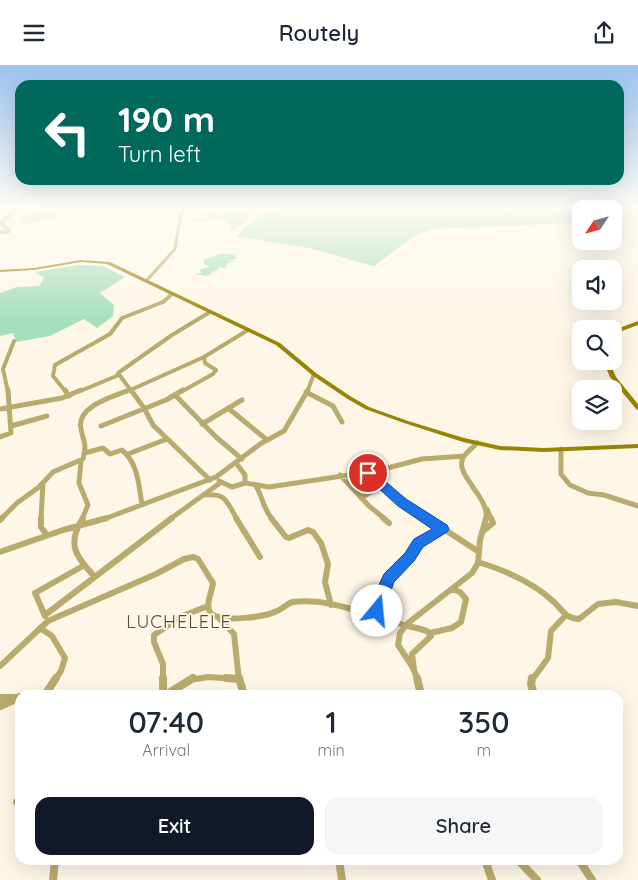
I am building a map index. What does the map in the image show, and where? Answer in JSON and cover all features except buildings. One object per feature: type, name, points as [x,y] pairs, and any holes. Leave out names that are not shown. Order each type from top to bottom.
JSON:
[{"type":"main road","points":[[0,271],[34,269],[81,261],[99,261],[115,266],[282,346],[314,374],[340,393],[367,408],[477,443],[511,449],[638,446]]},
{"type":"main road","points":[[622,329],[638,323]]},
{"type":"main road","points":[[610,370],[613,377],[638,408]]},
{"type":"street","points":[[146,281],[176,246]]},
{"type":"street","points":[[69,396],[53,376],[54,365],[110,334],[122,318],[163,302],[172,294]]},
{"type":"street","points":[[0,409],[69,396],[119,375],[120,372],[150,350],[210,312]]},
{"type":"street","points":[[95,577],[83,565],[74,547],[74,535],[88,505],[79,483],[81,461],[85,453],[86,444],[80,424],[83,413],[92,406],[204,357],[248,330]]},
{"type":"street","points":[[0,437],[11,434],[10,406],[2,366],[14,341]]},
{"type":"street","points":[[101,426],[176,395],[216,371],[206,363],[204,357]]},
{"type":"street","points":[[0,552],[47,535],[102,520],[216,477],[267,440],[280,434],[287,427],[314,374]]},
{"type":"street","points":[[119,375],[132,390],[153,425],[210,480]]},
{"type":"street","points":[[306,392],[333,406],[342,422]]},
{"type":"street","points":[[176,395],[202,424],[242,459]]},
{"type":"street","points":[[202,424],[242,400]]},
{"type":"street","points":[[228,408],[267,440]]},
{"type":"street","points":[[11,426],[47,416]]},
{"type":"street","points":[[128,454],[167,439]]},
{"type":"street","points":[[414,669],[396,642],[397,637],[406,626],[471,575],[478,562],[482,532],[486,519],[485,505],[464,472],[462,460],[477,443]]},
{"type":"street","points":[[85,453],[103,448],[110,454],[122,450],[128,454],[136,471],[142,505]]},
{"type":"street","points":[[561,449],[561,475],[570,485],[588,493],[604,495],[638,506]]},
{"type":"street","points":[[216,477],[220,483],[229,487],[236,487],[245,483],[269,487],[340,475],[368,473],[413,461],[464,456]]},
{"type":"street","points":[[0,520],[53,472],[81,461]]},
{"type":"street","points":[[236,463],[245,475],[245,483]]},
{"type":"street","points":[[368,473],[402,502],[479,552]]},
{"type":"street","points":[[340,475],[361,498],[389,523]]},
{"type":"street","points":[[43,483],[41,527],[47,535]]},
{"type":"street","points":[[0,666],[40,628],[46,618],[95,577],[220,483]]},
{"type":"street","points":[[361,498],[382,485]]},
{"type":"street","points":[[256,486],[262,498],[263,507],[286,537],[289,538],[308,530],[313,532],[321,543],[328,564],[325,582],[331,605]]},
{"type":"street","points":[[204,495],[212,494],[223,497],[260,557]]},
{"type":"street","points":[[374,616],[389,578],[409,557],[419,543],[442,529]]},
{"type":"street","points":[[46,618],[156,574],[174,563],[193,557],[198,559],[213,583],[208,606],[209,611],[234,633],[239,679],[242,690]]},
{"type":"street","points":[[478,562],[498,568],[543,594],[566,615],[579,619],[593,607],[604,602],[638,606]]},
{"type":"street","points":[[46,618],[35,593],[83,565]]},
{"type":"street","points":[[218,617],[249,617],[277,611],[293,602],[331,605],[430,633],[453,629],[460,624],[466,599],[460,592],[452,589]]},
{"type":"street","points":[[164,690],[163,664],[154,641],[154,635],[180,617],[208,606]]},
{"type":"street","points":[[533,690],[532,677],[548,658],[551,631],[566,615]]},
{"type":"street","points":[[40,628],[46,630],[53,637],[64,658],[61,671],[48,690]]},
{"type":"street","points":[[420,690],[412,654],[429,639],[430,633]]},
{"type":"street","points":[[172,690],[185,681],[199,676],[239,679]]},
{"type":"street","points":[[0,698],[15,697]]},
{"type":"street","points":[[0,706],[15,699]]},
{"type":"street","points":[[53,880],[54,865]]},
{"type":"street","points":[[340,865],[342,880]]},
{"type":"street","points":[[487,865],[492,880]]},
{"type":"street","points":[[523,865],[537,880]]},
{"type":"street","points":[[582,865],[592,880]]},
{"type":"green space","points":[[297,246],[401,246],[374,266],[309,248]]},
{"type":"green space","points":[[220,254],[235,254],[236,259],[228,261],[237,262],[228,263],[225,268],[219,267],[218,270],[208,276],[194,274],[202,273],[199,270],[209,267],[204,264],[203,260]]},
{"type":"green space","points":[[79,265],[103,266],[125,277],[100,293],[114,305],[113,316],[97,328],[84,319],[50,336],[16,342],[13,333],[0,336],[0,293],[17,287],[39,286],[44,278],[35,272]]},
{"type":"district","name":"LUCHELELE","points":[[179,621]]},
{"type":"route","points":[[368,473],[402,502],[442,529],[419,543],[409,557],[389,578],[383,589],[377,611]]}]
